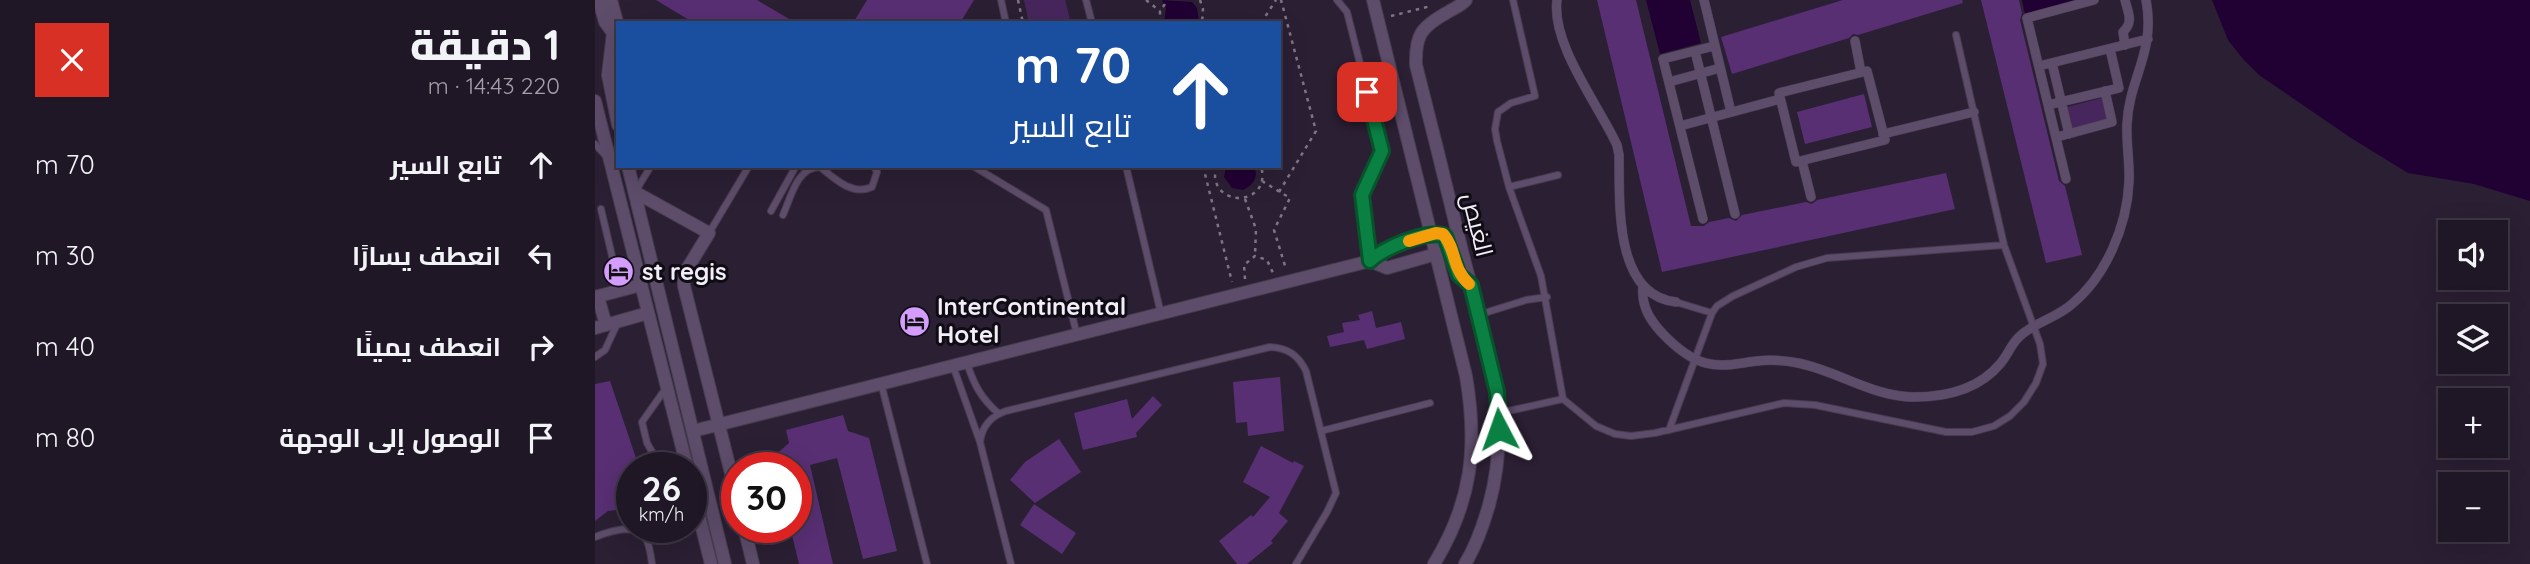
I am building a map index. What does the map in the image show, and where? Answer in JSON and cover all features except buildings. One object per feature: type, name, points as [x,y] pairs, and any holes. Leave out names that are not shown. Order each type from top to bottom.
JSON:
[{"type":"street","points":[[599,0],[604,22],[613,33]]},
{"type":"street","points":[[611,0],[617,21]]},
{"type":"street","name":"الغيص","points":[[1373,0],[1466,376],[1472,425],[1469,478],[1459,515],[1434,564]]},
{"type":"street","name":"الغيص","points":[[1465,564],[1482,528],[1494,486],[1500,445],[1499,413],[1497,392],[1479,315],[1416,65],[1416,44],[1419,35],[1433,22],[1466,0]]},
{"type":"street","points":[[1557,0],[1556,19],[1561,39],[1617,145],[1621,226],[1629,259],[1643,286],[1653,296],[1676,302]]},
{"type":"street","points":[[1704,0],[1731,112]]},
{"type":"street","points":[[2066,179],[2027,18],[2094,0]]},
{"type":"street","points":[[2125,0],[2130,21],[2129,27],[2123,32],[2125,45]]},
{"type":"street","points":[[1643,286],[1642,297],[1648,315],[1686,356],[1695,360],[1718,366],[1763,360],[1794,362],[1833,372],[1887,394],[1930,397],[1960,391],[1984,379],[1999,365],[2019,336],[2061,313],[2081,297],[2105,261],[2118,235],[2129,185],[2126,137],[2128,107],[2148,39],[2146,0]]},
{"type":"street","points":[[616,25],[608,75],[616,115]]},
{"type":"street","points":[[2039,66],[2148,39]]},
{"type":"street","points":[[1855,41],[1861,72]]},
{"type":"street","points":[[1703,219],[1663,59],[1714,46]]},
{"type":"street","points":[[2048,105],[2119,88],[2110,48]]},
{"type":"street","points":[[1695,51],[1735,214]]},
{"type":"street","points":[[2052,63],[2069,134]]},
{"type":"street","points":[[1669,82],[1720,68]]},
{"type":"street","points":[[1867,71],[1885,140],[1796,162],[1779,93],[1861,72],[1867,71]]},
{"type":"street","points":[[2044,85],[2056,82]]},
{"type":"street","points":[[2057,137],[2112,122],[2105,91]]},
{"type":"street","points":[[1680,126],[1780,99]]},
{"type":"street","points":[[595,101],[683,452]]},
{"type":"street","points":[[1883,134],[1974,112]]},
{"type":"street","points":[[1803,161],[1811,197]]},
{"type":"street","points":[[629,168],[725,564]]},
{"type":"street","points":[[635,192],[709,233],[684,274],[684,281],[726,452]]},
{"type":"street","points":[[693,431],[1370,261],[1380,251],[1431,234],[1440,233],[1445,236],[1459,275],[1471,285]]},
{"type":"street","points":[[1370,261],[1387,268],[1436,254]]},
{"type":"street","points":[[641,285],[597,297],[606,325],[648,313]]},
{"type":"street","points":[[706,543],[711,564]]},
{"type":"street","points":[[748,543],[753,564]]},
{"type":"lane","points":[[1001,0],[1006,21]]},
{"type":"lane","points":[[1086,0],[1091,21]]},
{"type":"lane","points":[[1337,0],[1347,12],[1382,151],[1362,195],[1370,261]]},
{"type":"lane","points":[[1513,0],[1535,96],[1511,103],[1498,111],[1497,141],[1509,187],[1547,297],[1563,399],[1596,426],[1615,434],[1631,436],[1669,430],[1784,402],[1815,405],[1945,432],[1972,432],[1994,426],[2010,416],[2024,402],[2036,383],[2043,363],[2040,344],[2004,245],[1956,35]]},
{"type":"lane","points":[[595,144],[610,159]]},
{"type":"lane","points":[[635,192],[650,168]]},
{"type":"lane","points":[[709,233],[748,168]]},
{"type":"lane","points":[[771,211],[795,168]]},
{"type":"lane","points":[[783,215],[801,175],[814,168]]},
{"type":"lane","points":[[821,168],[852,190],[859,191],[871,187],[877,172],[875,168]]},
{"type":"lane","points":[[976,168],[1046,210],[1077,335]]},
{"type":"lane","points":[[1126,168],[1161,314]]},
{"type":"lane","points":[[1509,187],[1558,175]]},
{"type":"lane","points":[[601,209],[620,290]]},
{"type":"lane","points":[[1669,430],[1712,313],[1717,306],[1733,296],[1796,268],[1827,258],[2004,245]]},
{"type":"lane","points":[[1479,315],[1526,300],[1547,297]]},
{"type":"lane","points":[[1676,302],[1712,313]]},
{"type":"lane","points":[[595,357],[605,350],[606,325]]},
{"type":"lane","points":[[980,442],[985,425],[998,413],[1259,349],[1280,347],[1300,359],[1306,371],[1336,493],[1296,564]]},
{"type":"lane","points":[[967,362],[982,398],[998,413]]},
{"type":"lane","points":[[953,366],[980,442],[1011,564]]},
{"type":"lane","points":[[881,383],[927,564]]},
{"type":"lane","points":[[652,452],[642,422],[667,387]]},
{"type":"lane","points":[[1499,413],[1563,399]]},
{"type":"lane","points":[[1321,431],[1430,403]]},
{"type":"lane","points":[[595,537],[626,529],[636,530],[647,541],[652,564]]},
{"type":"path","points":[[1018,0],[1023,21]]},
{"type":"path","points":[[1146,0],[1161,9]]},
{"type":"path","points":[[1160,21],[1161,9],[1168,0]]},
{"type":"path","points":[[1200,0],[1202,21]]},
{"type":"path","points":[[1263,21],[1279,0]]},
{"type":"path","points":[[1279,0],[1316,131],[1279,192]]},
{"type":"path","points":[[1378,20],[1431,6]]},
{"type":"path","points":[[1204,168],[1235,295]]},
{"type":"path","points":[[1216,168],[1219,188],[1229,196],[1245,198],[1254,193],[1262,181],[1261,168]]},
{"type":"path","points":[[1207,182],[1216,180]]},
{"type":"path","points":[[1262,181],[1290,198],[1274,230],[1283,284]]},
{"type":"path","points":[[1245,198],[1256,229],[1255,256]]},
{"type":"path","points":[[1249,292],[1243,268],[1246,261],[1255,256],[1263,257],[1269,262],[1283,284]]},
{"type":"shaded area","points":[[1024,0],[1065,0],[1070,21],[1029,21]]},
{"type":"shaded area","points":[[1162,0],[1192,2],[1197,8],[1199,21],[1164,21],[1166,8]]},
{"type":"shaded area","points":[[1646,0],[1690,0],[1701,43],[1660,54]]},
{"type":"shaded area","points":[[2022,0],[2078,0],[2025,14]]},
{"type":"shaded area","points":[[2212,0],[2530,0],[2530,201],[2474,184],[2408,173],[2351,138],[2259,75],[2228,40]]},
{"type":"shaded area","points":[[2105,97],[2111,118],[2070,129],[2064,108]]},
{"type":"shaded area","points":[[1226,168],[1254,168],[1256,174],[1250,186],[1243,190],[1232,188],[1224,177]]},
{"type":"slow traffic","points":[[1409,241],[1436,233],[1443,234],[1448,240],[1459,275],[1469,284]]},
{"type":"place","name":"st regis","points":[[619,272]]},
{"type":"place","name":"InterContinental Hotel","points":[[914,321]]},
{"type":"route","points":[[1367,92],[1382,151],[1362,195],[1370,261],[1380,251],[1414,239],[1436,233],[1445,236],[1459,275],[1471,285],[1497,392],[1499,429]]}]
